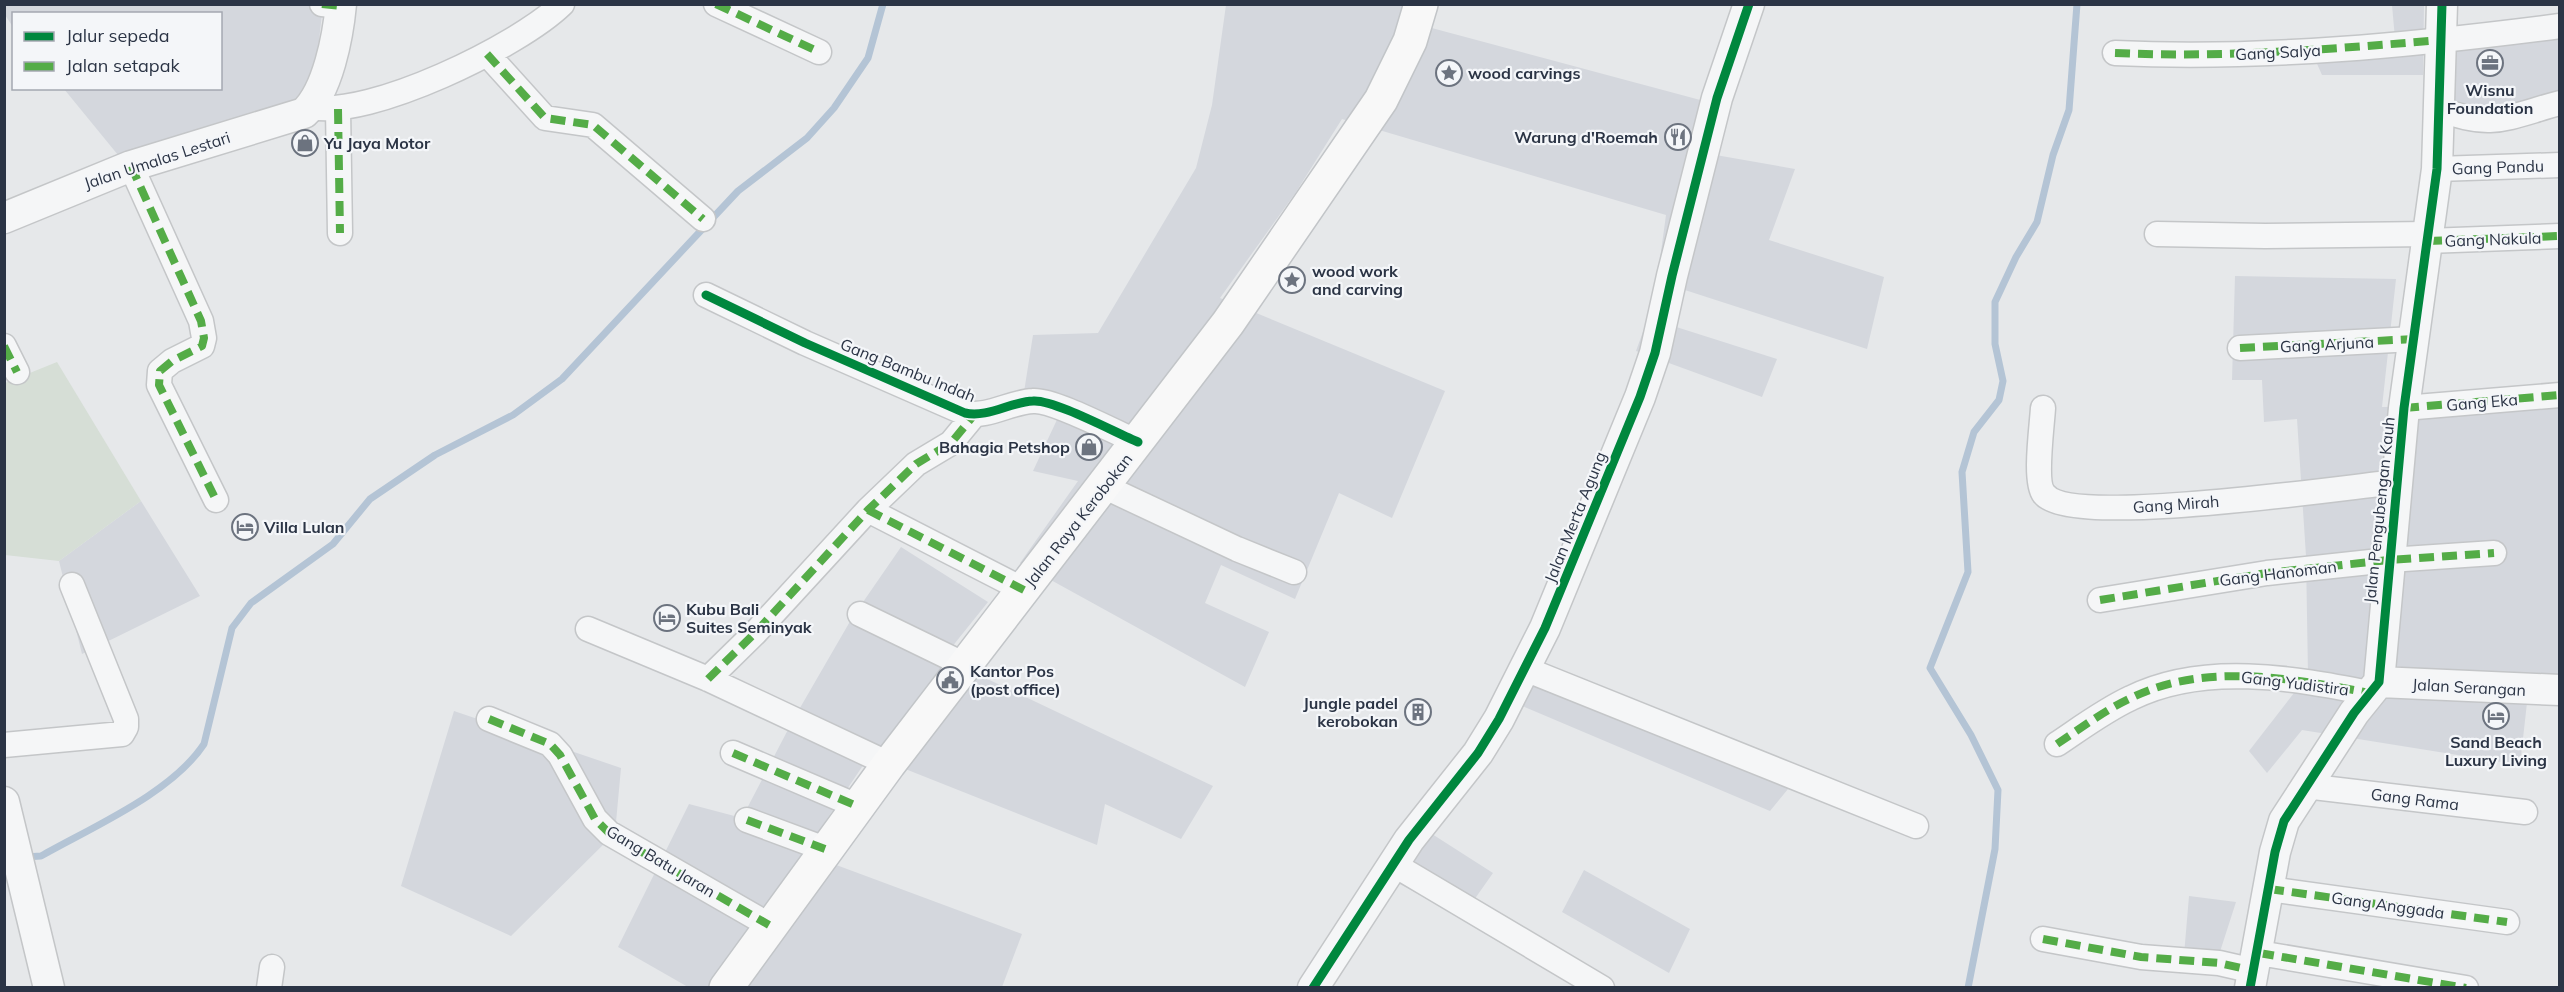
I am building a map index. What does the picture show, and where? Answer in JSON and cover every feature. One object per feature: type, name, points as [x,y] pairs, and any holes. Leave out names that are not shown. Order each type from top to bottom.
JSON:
[{"type":"main road","name":"Jalan Raya Kerobokan","points":[[726,987],[769,924],[857,806],[1228,323],[1364,127],[1399,67],[1421,4]]},
{"type":"street","points":[[325,108],[414,86],[487,54],[561,4]]},
{"type":"street","points":[[716,4],[819,52]]},
{"type":"street","name":"Jalan Merta Agung","points":[[1313,987],[1393,864],[1478,753],[1525,669],[1566,578],[1655,353],[1679,246],[1718,98],[1749,4]]},
{"type":"street","name":"Jalan Pengubengan Kauh","points":[[2254,971],[2279,834],[2305,786],[2374,688],[2404,408],[2437,169],[2442,4]]},
{"type":"street","points":[[334,5],[325,108],[340,233]]},
{"type":"street","name":"Gang Salya","points":[[2115,53],[2173,56],[2291,52],[2441,40],[2559,26]]},
{"type":"street","points":[[487,54],[545,118],[552,121],[585,122],[593,125],[703,219]]},
{"type":"street","points":[[2439,110],[2464,119],[2483,122],[2505,119],[2559,103]]},
{"type":"street","name":"Jalan Umalas Lestari","points":[[4,218],[131,166],[325,108]]},
{"type":"street","name":"Gang Pandu","points":[[2437,169],[2559,165]]},
{"type":"street","points":[[131,166],[201,321],[204,338],[202,346],[172,361],[160,371],[159,385],[216,500]]},
{"type":"street","name":"Gang Nakula","points":[[2157,234],[2427,238],[2559,236]]},
{"type":"street","name":"Gang Bambu Indah","points":[[706,295],[805,344],[974,415],[1034,400],[1051,404],[1138,442]]},
{"type":"street","name":"Gang Arjuna","points":[[2240,348],[2414,339]]},
{"type":"street","points":[[4,346],[17,372]]},
{"type":"street","name":"Gang Eka","points":[[2404,408],[2559,395]]},
{"type":"street","name":"Gang Mirah","points":[[2043,408],[2040,486],[2047,498],[2061,503],[2145,509],[2397,482]]},
{"type":"street","points":[[708,679],[755,633],[868,510],[916,464],[951,443],[974,415]]},
{"type":"street","points":[[1103,486],[1237,549],[1294,572]]},
{"type":"street","points":[[868,510],[1024,590]]},
{"type":"street","name":"Gang Hanoman","points":[[2100,600],[2218,580],[2389,560],[2494,553]]},
{"type":"street","points":[[4,745],[122,734],[126,727],[126,718],[72,585]]},
{"type":"street","points":[[860,614],[965,665]]},
{"type":"street","points":[[588,629],[708,679],[889,764]]},
{"type":"street","points":[[1525,669],[1916,826]]},
{"type":"street","name":"Gang Yudistira","points":[[2057,744],[2132,697],[2160,687],[2202,679],[2240,676],[2374,688]]},
{"type":"street","name":"Jalan Serangan","points":[[2374,688],[2559,690]]},
{"type":"street","name":"Gang Batu Jaran","points":[[489,719],[550,744],[560,755],[595,819],[609,833],[769,924]]},
{"type":"street","points":[[732,753],[857,806]]},
{"type":"street","name":"Gang Rama","points":[[2305,786],[2525,812]]},
{"type":"street","points":[[4,802],[49,987]]},
{"type":"street","points":[[747,820],[825,849]]},
{"type":"street","points":[[1393,864],[1602,987]]},
{"type":"street","name":"Gang Anggada","points":[[2269,889],[2507,922]]},
{"type":"street","points":[[2043,939],[2141,957],[2219,963],[2254,971],[2466,987]]},
{"type":"shaded area","points":[[4,5],[323,5],[312,102],[118,155],[65,90],[222,90],[222,12],[12,12],[12,26],[5,15]]},
{"type":"shaded area","points":[[1226,5],[1433,5],[1428,27],[1704,101],[1687,150],[1795,169],[1769,240],[1884,277],[1867,349],[1657,281],[1666,215],[1342,119],[1296,192],[1220,298],[1445,391],[1392,518],[1339,493],[1295,599],[1221,565],[1205,603],[1269,632],[1245,687],[1020,563],[1078,481],[1033,471],[1062,409],[1024,392],[1033,335],[1098,333],[1196,168],[1212,105]]},
{"type":"shaded area","points":[[2392,5],[2424,5],[2423,75],[2322,75],[2310,48],[2395,39]]},
{"type":"shaded area","points":[[2559,19],[2559,111],[2450,124],[2449,40]]},
{"type":"shaded area","points":[[2235,276],[2396,279],[2382,407],[2559,405],[2559,684],[2529,685],[2520,765],[2302,730],[2267,773],[2249,751],[2308,675],[2306,556],[2297,419],[2264,422],[2262,380],[2232,380]]},
{"type":"shaded area","points":[[1648,318],[1777,359],[1762,397],[1636,351]]},
{"type":"shaded area","points":[[57,362],[141,501],[59,561],[5,555],[5,383]]},
{"type":"shaded area","points":[[141,501],[200,596],[82,654],[59,561]]},
{"type":"shaded area","points":[[901,547],[988,602],[943,658],[1213,786],[1181,839],[1105,804],[1097,845],[870,755],[804,853],[1022,934],[1002,987],[688,987],[618,947],[689,804],[742,818],[793,720],[852,618]]},
{"type":"shaded area","points":[[1513,661],[1797,778],[1770,811],[1494,694]]},
{"type":"shaded area","points":[[454,711],[621,768],[615,833],[511,936],[401,886]]},
{"type":"shaded area","points":[[1407,818],[1493,873],[1462,917],[1373,870]]},
{"type":"shaded area","points":[[1584,870],[1690,929],[1669,973],[1562,912]]},
{"type":"shaded area","points":[[2189,896],[2236,902],[2217,961],[2184,955]]},
{"type":"waterway","points":[[25,857],[41,856],[107,821],[152,793],[190,762],[204,744],[232,628],[251,603],[333,544],[370,499],[435,455],[513,415],[562,379],[738,191],[807,138],[834,108],[868,58],[883,4]]},
{"type":"waterway","points":[[1968,988],[1995,849],[1998,790],[1971,735],[1930,668],[1968,572],[1962,472],[1974,432],[1999,400],[2003,381],[1995,344],[1995,302],[2016,257],[2037,222],[2053,155],[2069,110],[2077,4]]},
{"type":"marked path","points":[[322,4],[341,6]]},
{"type":"marked path","points":[[716,4],[819,52]]},
{"type":"marked path","points":[[2115,53],[2237,53],[2441,40]]},
{"type":"marked path","points":[[487,54],[545,118],[593,125],[703,219]]},
{"type":"marked path","points":[[338,109],[340,233]]},
{"type":"marked path","points":[[131,166],[201,321],[204,338],[202,346],[172,361],[160,371],[159,385],[216,500]]},
{"type":"marked path","points":[[2427,241],[2560,236]]},
{"type":"marked path","points":[[2240,348],[2414,339]]},
{"type":"marked path","points":[[4,346],[17,372]]},
{"type":"marked path","points":[[2404,408],[2560,395]]},
{"type":"marked path","points":[[708,679],[755,633],[868,510],[916,464],[951,443],[974,415]]},
{"type":"marked path","points":[[868,510],[1024,590]]},
{"type":"marked path","points":[[2100,600],[2267,573],[2389,560],[2494,553]]},
{"type":"marked path","points":[[2057,744],[2131,698],[2159,687],[2188,680],[2249,676],[2279,678],[2369,693]]},
{"type":"marked path","points":[[489,719],[550,744],[560,755],[595,819],[609,833],[769,925]]},
{"type":"marked path","points":[[733,753],[857,806]]},
{"type":"marked path","points":[[747,820],[825,849]]},
{"type":"marked path","points":[[2269,889],[2507,922]]},
{"type":"marked path","points":[[2043,939],[2141,957],[2219,963],[2254,971]]},
{"type":"marked path","points":[[2259,953],[2466,988]]},
{"type":"cycle path","points":[[1313,988],[1409,840],[1478,753],[1499,719],[1545,628],[1640,397],[1655,353],[1717,98],[1749,4]]},
{"type":"cycle path","points":[[2250,988],[2275,852],[2284,821],[2354,713],[2379,682],[2404,408],[2437,169],[2442,4]]},
{"type":"cycle path","points":[[706,295],[805,343],[965,413],[991,412],[1024,402],[1042,402],[1055,405],[1138,442]]},
{"type":"place","name":"Wisnu Foundation","points":[[2490,63]]},
{"type":"place","name":"wood carvings","points":[[1449,73]]},
{"type":"place","name":"Warung d'Roemah","points":[[1678,137]]},
{"type":"place","name":"Yu Jaya Motor","points":[[305,143]]},
{"type":"place","name":"wood work and carving","points":[[1292,280]]},
{"type":"place","name":"Bahagia Petshop","points":[[1089,447]]},
{"type":"place","name":"Villa Lulan","points":[[245,527]]},
{"type":"place","name":"Kubu Bali Suites Seminyak","points":[[667,618]]},
{"type":"place","name":"Kantor Pos (post office)","points":[[950,680]]},
{"type":"place","name":"Jungle padel kerobokan","points":[[1418,712]]},
{"type":"place","name":"Sand Beach Luxury Living","points":[[2496,716]]}]
